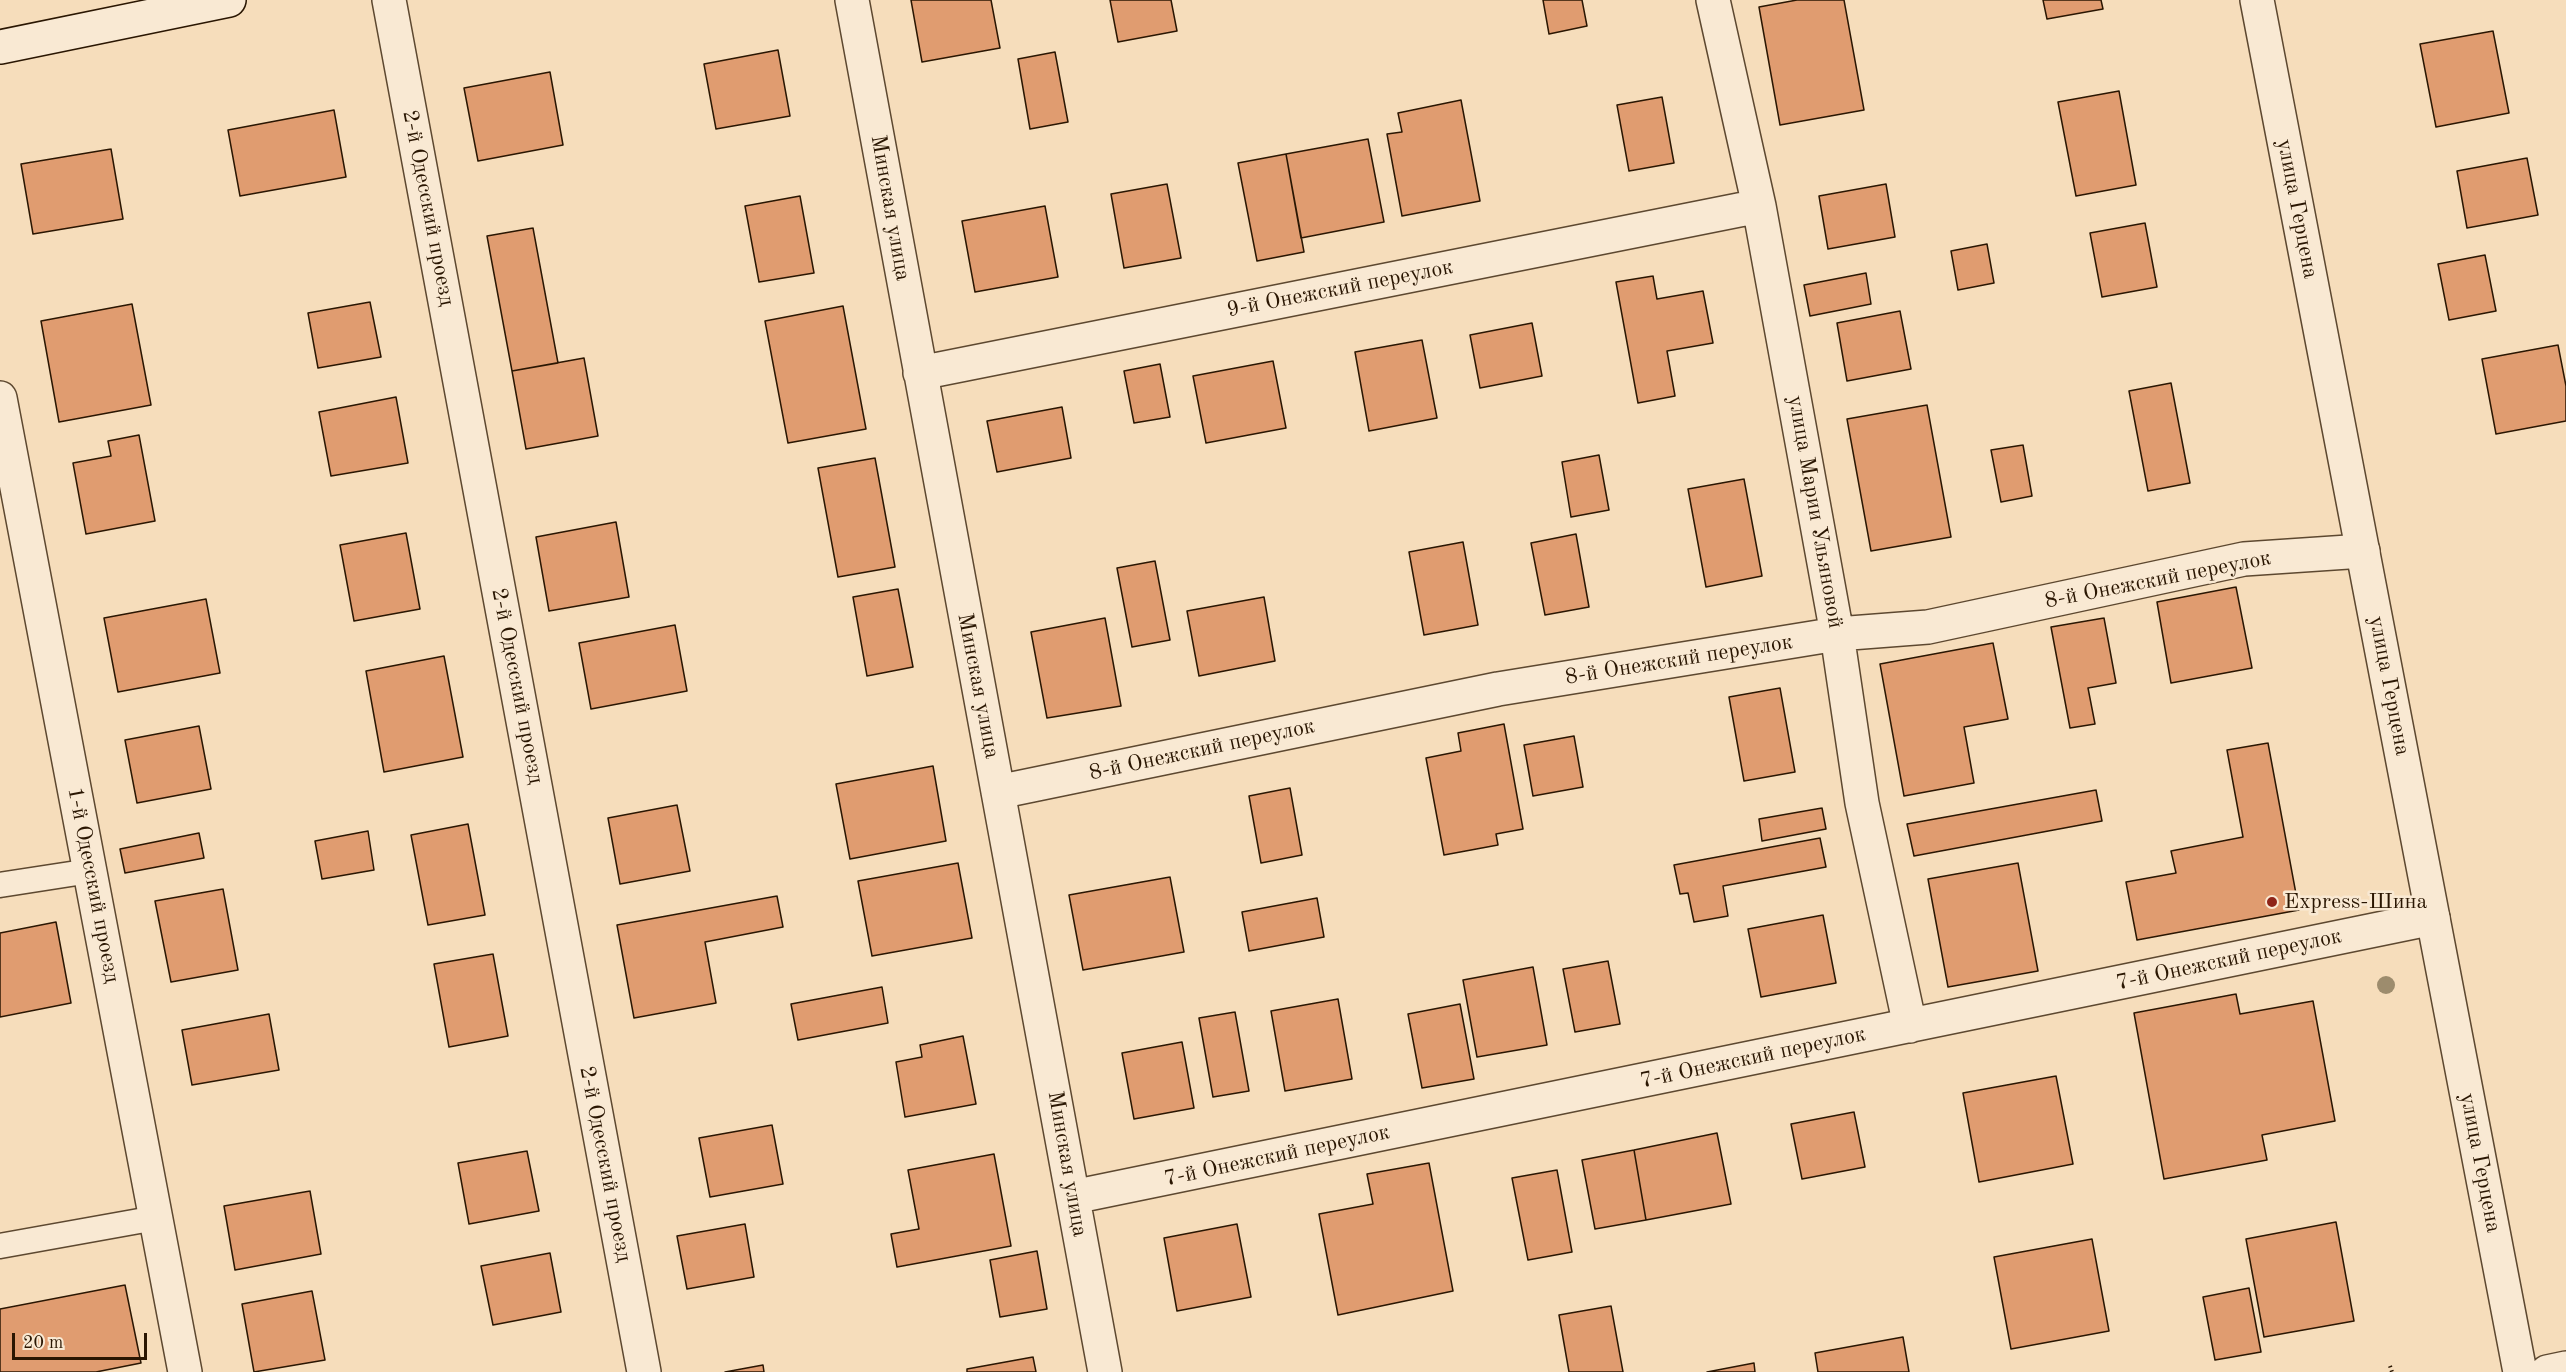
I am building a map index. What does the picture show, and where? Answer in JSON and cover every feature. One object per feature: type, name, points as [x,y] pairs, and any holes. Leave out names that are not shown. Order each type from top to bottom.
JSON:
[{"type":"street","points":[[0,47],[229,0]]},
{"type":"street","name":"2-й Одесский проезд","points":[[389,0],[644,1372]]},
{"type":"street","name":"Минская улица","points":[[852,0],[1105,1372]]},
{"type":"street","name":"улица Марии Ульяновой","points":[[1713,0],[1760,206],[1837,634],[1862,803],[1910,1026]]},
{"type":"street","name":"улица Герцена","points":[[2257,0],[2520,1372]]},
{"type":"street","name":"9-й Онежский переулок","points":[[920,373],[1760,206]]},
{"type":"street","name":"1-й Одесский проезд","points":[[0,398],[9,494],[90,871],[185,1372]]},
{"type":"street","name":"8-й Онежский переулок","points":[[998,792],[1498,689],[1837,634],[1928,627],[2244,559],[2363,551]]},
{"type":"street","name":"7-й Онежский переулок","points":[[1073,1197],[2433,918]]},
{"type":"street","points":[[2547,1372],[2566,1368]]},
{"type":"lane","points":[[0,885],[90,871]]},
{"type":"lane","points":[[0,1246],[156,1218]]},
{"type":"path","points":[[2391,1366],[2392,1372]]},
{"type":"building","points":[[911,0],[991,0],[1000,48],[922,62]]},
{"type":"building","points":[[1110,0],[1171,0],[1177,31],[1118,42]]},
{"type":"building","points":[[1543,0],[1582,0],[1587,26],[1549,34]]},
{"type":"building","points":[[1797,0],[1844,0],[1864,110],[1780,125],[1759,7]]},
{"type":"building","points":[[2043,0],[2101,0],[2103,9],[2047,19]]},
{"type":"building","points":[[2493,31],[2509,113],[2436,127],[2420,44]]},
{"type":"building","points":[[778,50],[790,116],[716,129],[704,64]]},
{"type":"building","points":[[1055,52],[1068,122],[1030,129],[1018,59]]},
{"type":"building","points":[[550,72],[563,145],[478,161],[464,88]]},
{"type":"building","points":[[2119,91],[2136,185],[2076,196],[2058,102]]},
{"type":"building","points":[[1662,97],[1674,163],[1629,171],[1617,105]]},
{"type":"building","points":[[1461,100],[1480,201],[1402,216],[1387,134],[1402,132],[1398,113]]},
{"type":"building","points":[[334,110],[346,177],[240,196],[228,130]]},
{"type":"building","points":[[1368,139],[1384,222],[1301,238],[1286,154]]},
{"type":"building","points":[[111,149],[123,219],[33,234],[21,164]]},
{"type":"building","points":[[1286,154],[1304,252],[1257,261],[1238,163]]},
{"type":"building","points":[[2527,158],[2538,215],[2467,228],[2457,171]]},
{"type":"building","points":[[1167,184],[1181,258],[1124,268],[1111,194]]},
{"type":"building","points":[[1886,184],[1895,237],[1828,249],[1819,196]]},
{"type":"building","points":[[800,196],[814,273],[759,282],[745,206]]},
{"type":"building","points":[[1045,206],[1058,277],[975,292],[962,221]]},
{"type":"building","points":[[2145,223],[2157,287],[2102,297],[2090,233]]},
{"type":"building","points":[[533,228],[558,363],[512,371],[487,236]]},
{"type":"building","points":[[1987,244],[1994,283],[1958,290],[1951,251]]},
{"type":"building","points":[[2485,255],[2496,311],[2449,320],[2438,264]]},
{"type":"building","points":[[1866,273],[1871,304],[1810,316],[1804,285]]},
{"type":"building","points":[[1653,276],[1657,299],[1703,291],[1713,343],[1667,351],[1675,396],[1638,403],[1616,282]]},
{"type":"building","points":[[370,302],[381,357],[318,368],[308,313]]},
{"type":"building","points":[[132,304],[151,405],[59,422],[41,321]]},
{"type":"building","points":[[843,306],[866,429],[788,443],[765,321]]},
{"type":"building","points":[[1900,311],[1911,369],[1847,381],[1837,323]]},
{"type":"building","points":[[1532,323],[1542,376],[1480,388],[1470,335]]},
{"type":"building","points":[[1422,340],[1437,418],[1369,431],[1355,352]]},
{"type":"building","points":[[2558,345],[2566,386],[2566,421],[2496,434],[2482,359]]},
{"type":"building","points":[[584,358],[598,436],[526,449],[512,371]]},
{"type":"building","points":[[1273,361],[1286,428],[1206,443],[1193,376]]},
{"type":"building","points":[[1160,364],[1170,417],[1134,423],[1124,371]]},
{"type":"building","points":[[2171,383],[2190,483],[2148,491],[2129,391]]},
{"type":"building","points":[[396,397],[408,463],[331,476],[319,412]]},
{"type":"building","points":[[1927,405],[1951,537],[1871,551],[1847,419]]},
{"type":"building","points":[[1062,407],[1071,458],[997,472],[987,421]]},
{"type":"building","points":[[139,435],[155,521],[86,534],[73,463],[111,456],[108,441]]},
{"type":"building","points":[[2023,445],[2032,496],[2001,502],[1991,450]]},
{"type":"building","points":[[1599,455],[1609,510],[1571,517],[1562,462]]},
{"type":"building","points":[[875,458],[895,567],[838,577],[818,468]]},
{"type":"building","points":[[1744,479],[1762,576],[1706,587],[1688,489]]},
{"type":"building","points":[[616,522],[629,597],[549,611],[536,537]]},
{"type":"building","points":[[406,533],[420,609],[354,621],[340,545]]},
{"type":"building","points":[[1576,534],[1589,607],[1545,615],[1531,543]]},
{"type":"building","points":[[1463,542],[1478,625],[1424,635],[1409,552]]},
{"type":"building","points":[[1155,561],[1170,640],[1132,647],[1117,568]]},
{"type":"building","points":[[2236,587],[2252,668],[2171,683],[2157,602]]},
{"type":"building","points":[[898,589],[913,667],[867,676],[853,597]]},
{"type":"building","points":[[1264,597],[1275,661],[1199,676],[1187,611]]},
{"type":"building","points":[[206,599],[220,673],[118,692],[104,618]]},
{"type":"building","points":[[1105,618],[1121,706],[1047,718],[1031,632]]},
{"type":"building","points":[[2104,618],[2116,683],[2088,688],[2095,724],[2070,728],[2051,627]]},
{"type":"building","points":[[675,625],[687,691],[591,709],[579,643]]},
{"type":"building","points":[[1993,643],[2008,719],[1964,727],[1974,783],[1904,796],[1880,664]]},
{"type":"building","points":[[444,656],[463,757],[384,772],[366,671]]},
{"type":"building","points":[[1780,688],[1795,772],[1744,781],[1729,697]]},
{"type":"building","points":[[1504,724],[1523,829],[1496,834],[1498,845],[1444,855],[1426,758],[1461,751],[1458,733]]},
{"type":"building","points":[[199,726],[211,789],[137,803],[125,740]]},
{"type":"building","points":[[1574,736],[1583,787],[1533,796],[1524,745]]},
{"type":"building","points":[[2268,743],[2299,910],[2137,940],[2126,882],[2176,873],[2171,851],[2243,837],[2227,750]]},
{"type":"building","points":[[933,766],[946,841],[850,859],[836,784]]},
{"type":"building","points":[[1290,788],[1302,855],[1261,863],[1249,796]]},
{"type":"building","points":[[2096,790],[2102,821],[1914,856],[1907,824]]},
{"type":"building","points":[[677,805],[690,871],[620,884],[608,818]]},
{"type":"building","points":[[1822,808],[1826,829],[1762,841],[1759,819]]},
{"type":"building","points":[[468,824],[485,915],[428,925],[411,835]]},
{"type":"building","points":[[368,831],[374,870],[322,879],[315,841]]},
{"type":"building","points":[[199,833],[204,858],[125,873],[120,849]]},
{"type":"building","points":[[1820,838],[1826,867],[1723,886],[1728,916],[1694,922],[1688,893],[1680,894],[1674,865]]},
{"type":"building","points":[[958,863],[972,938],[872,956],[858,881]]},
{"type":"building","points":[[2018,863],[2038,971],[1948,987],[1928,879]]},
{"type":"building","points":[[1170,877],[1184,952],[1083,970],[1069,895]]},
{"type":"building","points":[[223,889],[238,970],[171,982],[155,901]]},
{"type":"building","points":[[777,896],[783,927],[705,942],[716,1003],[634,1018],[617,925]]},
{"type":"building","points":[[1317,898],[1324,937],[1249,951],[1242,912]]},
{"type":"building","points":[[1823,915],[1836,983],[1761,997],[1748,929]]},
{"type":"building","points":[[56,922],[71,1003],[0,1017],[0,933]]},
{"type":"building","points":[[493,954],[508,1036],[449,1047],[434,964]]},
{"type":"building","points":[[1608,961],[1620,1024],[1575,1032],[1563,969]]},
{"type":"building","points":[[1533,967],[1547,1045],[1477,1057],[1463,980]]},
{"type":"building","points":[[882,987],[888,1023],[798,1040],[791,1004]]},
{"type":"building","points":[[2236,994],[2240,1014],[2313,1001],[2335,1121],[2262,1135],[2267,1160],[2164,1179],[2134,1013]]},
{"type":"building","points":[[1338,999],[1352,1079],[1285,1091],[1271,1011]]},
{"type":"building","points":[[1460,1004],[1474,1079],[1422,1088],[1408,1014]]},
{"type":"building","points":[[1235,1012],[1249,1091],[1213,1097],[1199,1018]]},
{"type":"building","points":[[269,1014],[279,1070],[192,1085],[182,1030]]},
{"type":"building","points":[[963,1036],[976,1104],[905,1117],[896,1062],[922,1057],[920,1045]]},
{"type":"building","points":[[1182,1042],[1194,1108],[1134,1119],[1122,1053]]},
{"type":"building","points":[[2056,1076],[2073,1164],[1979,1182],[1963,1093]]},
{"type":"building","points":[[1854,1112],[1865,1167],[1802,1179],[1791,1124]]},
{"type":"building","points":[[772,1125],[783,1184],[710,1197],[699,1138]]},
{"type":"building","points":[[1717,1133],[1731,1204],[1646,1220],[1634,1150]]},
{"type":"building","points":[[1634,1150],[1646,1220],[1595,1229],[1582,1160]]},
{"type":"building","points":[[527,1151],[539,1211],[469,1224],[458,1163]]},
{"type":"building","points":[[994,1154],[1011,1246],[897,1267],[891,1234],[919,1229],[908,1170]]},
{"type":"building","points":[[1429,1163],[1453,1291],[1338,1315],[1319,1214],[1373,1204],[1367,1174]]},
{"type":"building","points":[[1557,1170],[1572,1252],[1528,1260],[1512,1178]]},
{"type":"building","points":[[310,1191],[321,1254],[235,1270],[224,1206]]},
{"type":"building","points":[[2336,1222],[2354,1321],[2264,1337],[2246,1239]]},
{"type":"building","points":[[745,1224],[754,1277],[687,1289],[677,1236]]},
{"type":"building","points":[[1237,1224],[1251,1297],[1177,1311],[1164,1238]]},
{"type":"building","points":[[2092,1239],[2109,1331],[2011,1349],[1994,1257]]},
{"type":"building","points":[[1037,1251],[1047,1309],[1000,1317],[990,1260]]},
{"type":"building","points":[[550,1253],[561,1312],[493,1325],[481,1266]]},
{"type":"building","points":[[125,1285],[141,1363],[96,1372],[0,1372],[0,1309]]},
{"type":"building","points":[[2249,1288],[2261,1352],[2215,1360],[2203,1297]]},
{"type":"building","points":[[312,1291],[325,1360],[254,1372],[242,1304]]},
{"type":"building","points":[[1611,1306],[1623,1372],[1569,1372],[1559,1315]]},
{"type":"building","points":[[1903,1337],[1909,1372],[1818,1372],[1815,1353]]},
{"type":"building","points":[[1033,1357],[1036,1372],[967,1372],[967,1369]]},
{"type":"building","points":[[1754,1363],[1755,1372],[1707,1372]]},
{"type":"building","points":[[763,1365],[764,1372],[725,1372]]},
{"type":"place","name":"Express-Шина","points":[[2272,902]]}]
